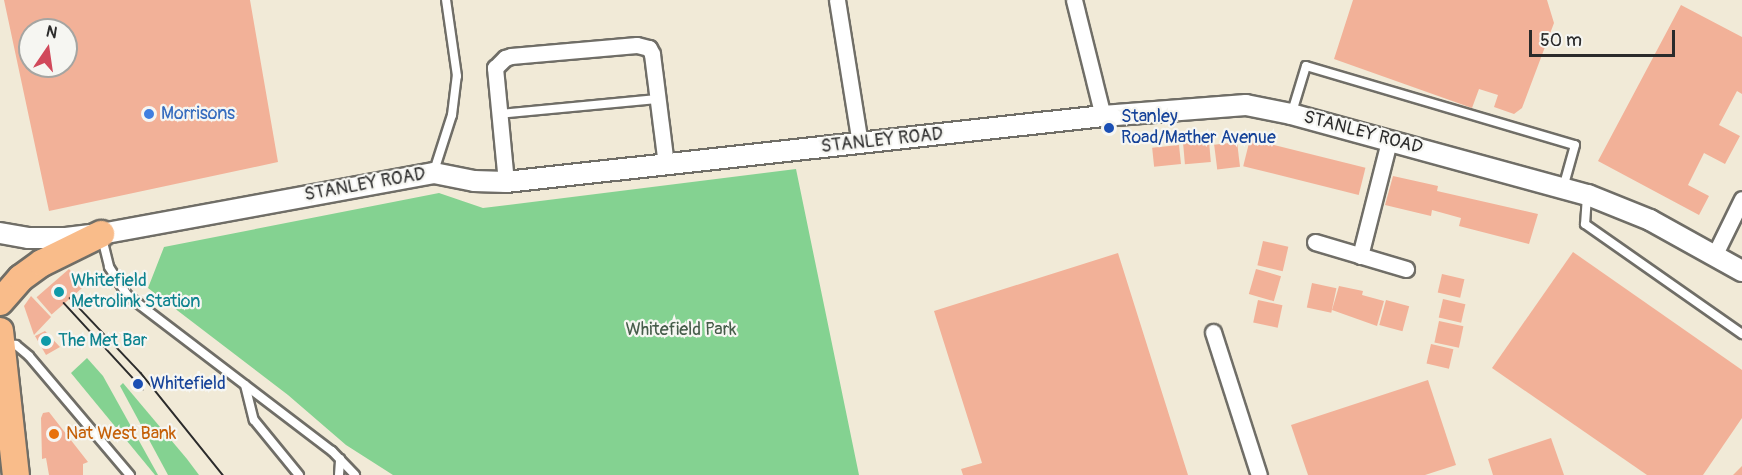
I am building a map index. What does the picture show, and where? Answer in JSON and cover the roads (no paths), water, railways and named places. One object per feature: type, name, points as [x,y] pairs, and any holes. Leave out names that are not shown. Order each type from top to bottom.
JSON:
[{"type":"highway","points":[[0,302],[21,278],[42,263],[101,234]]},
{"type":"highway","points":[[1,337],[16,475]]},
{"type":"street","points":[[837,0],[861,144]]},
{"type":"street","points":[[1074,0],[1103,116]]},
{"type":"street","points":[[506,182],[495,68],[505,58],[512,56],[644,45],[652,54],[666,165]]},
{"type":"street","name":"STANLEY ROAD","points":[[0,233],[28,238],[66,238],[101,234],[434,173],[474,181],[506,182],[1103,116],[1246,105],[1291,114],[1588,195],[1650,220],[1742,271]]},
{"type":"street","points":[[1360,256],[1389,141]]},
{"type":"street","points":[[1715,254],[1742,199]]},
{"type":"street","points":[[1315,242],[1406,269]]},
{"type":"street","points":[[1214,333],[1259,475]]},
{"type":"lane","points":[[434,173],[452,114],[457,76],[446,0]]},
{"type":"lane","points":[[1291,114],[1306,66],[1575,145],[1563,188]]},
{"type":"lane","points":[[499,114],[658,99]]},
{"type":"lane","points":[[1588,195],[1585,224],[1742,334]]},
{"type":"lane","points":[[101,234],[109,267],[127,295],[245,384],[340,459],[355,475]]},
{"type":"lane","points":[[1,337],[16,345],[29,356],[130,475]]},
{"type":"lane","points":[[245,384],[255,420],[298,475]]},
{"type":"lane","points":[[339,475],[340,459]]},
{"type":"tram line","points":[[70,298],[141,373],[223,475]]},
{"type":"tram line","points":[[64,303],[143,389]]},
{"type":"place","name":"Morrisons","points":[[149,114]]},
{"type":"place","name":"Stanley Road/Mather Avenue","points":[[1109,128]]},
{"type":"place","name":"Whitefield Metrolink Station","points":[[59,292]]},
{"type":"place","name":"The Met Bar","points":[[46,341]]},
{"type":"place","name":"Whitefield","points":[[138,384]]},
{"type":"place","name":"Nat West Bank","points":[[54,434]]},
{"type":"park label","name":"Whitefield Park","points":[[681,330]]}]
